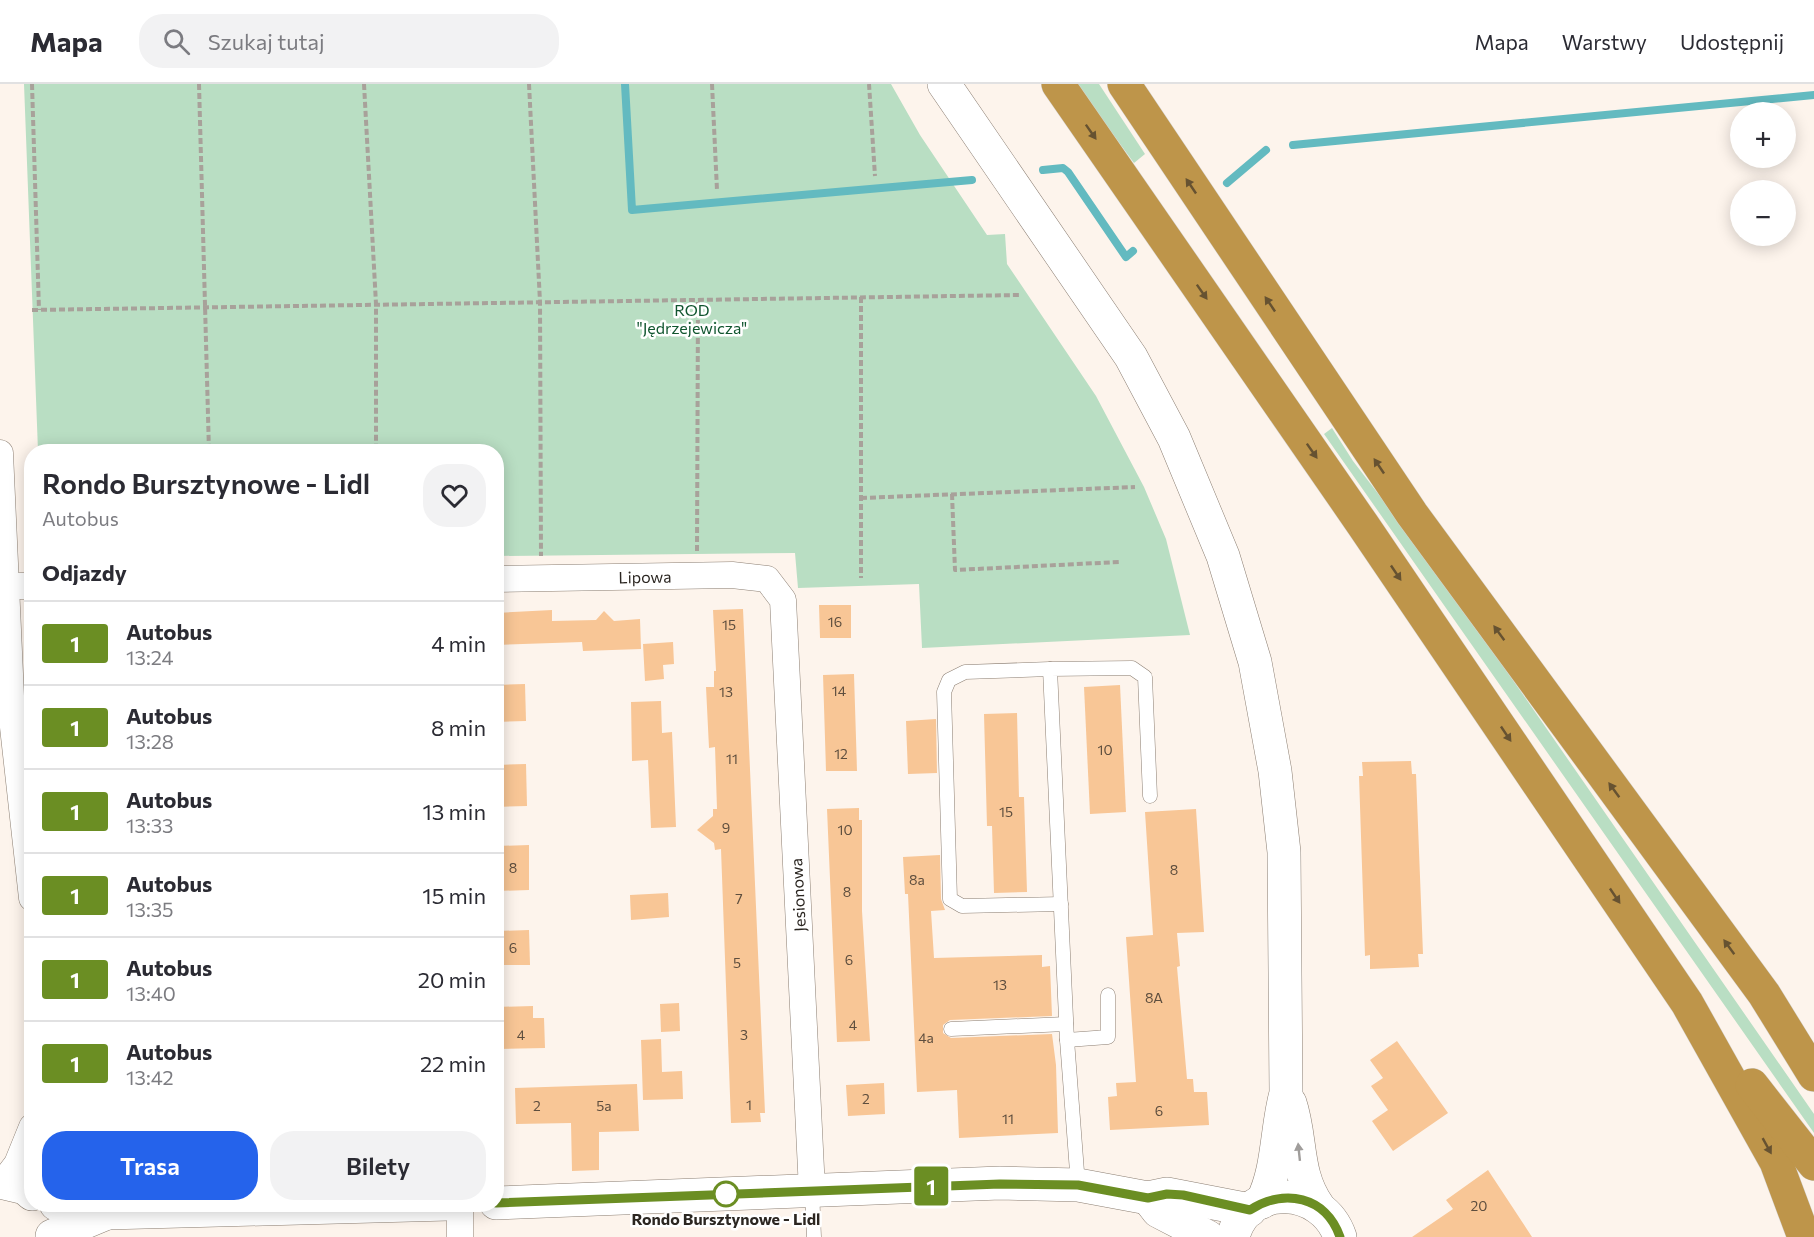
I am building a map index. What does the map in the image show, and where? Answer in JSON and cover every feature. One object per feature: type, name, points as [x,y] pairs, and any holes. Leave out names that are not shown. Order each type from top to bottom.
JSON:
[{"type":"highway","points":[[1058,84],[1370,534],[1687,1003],[1814,1164]]},
{"type":"highway","points":[[1124,84],[1412,514],[1764,994],[1814,1075]]},
{"type":"highway","points":[[1764,994],[1814,1047]]},
{"type":"highway","points":[[1687,1003],[1776,1161],[1804,1237]]},
{"type":"street","points":[[944,84],[1131,357],[1174,438],[1223,556],[1255,662],[1275,771],[1285,875],[1286,1093],[1279,1119],[1275,1161],[1248,1216]]},
{"type":"street","points":[[0,453],[3,586],[12,718],[24,826]]},
{"type":"street","name":"Lipowa","points":[[504,579],[732,575],[767,579],[783,600]]},
{"type":"street","points":[[3,586],[24,586]]},
{"type":"street","name":"Jesionowa","points":[[783,600],[812,1190]]},
{"type":"street","points":[[1286,1093],[1295,1120],[1303,1178],[1318,1206]]},
{"type":"street","points":[[12,1186],[24,1147]]},
{"type":"street","points":[[504,1203],[1000,1184],[1078,1185],[1148,1198],[1167,1194],[1183,1195],[1248,1216],[1290,1196],[1318,1206],[1329,1215],[1340,1237]]},
{"type":"street","points":[[1148,1198],[1158,1211],[1208,1237]]},
{"type":"street","points":[[46,1212],[51,1225],[52,1237],[107,1213]]},
{"type":"street","points":[[101,1212],[145,1212]]},
{"type":"street","points":[[460,1212],[460,1237]]},
{"type":"lane","points":[[1060,904],[962,906],[950,899],[944,692],[949,680],[965,672],[1132,668],[1145,677],[1150,796]]},
{"type":"lane","points":[[1050,669],[1066,1024],[1078,1185]]},
{"type":"lane","points":[[1067,1040],[1108,1037],[1108,995]]},
{"type":"lane","points":[[951,1029],[1066,1024]]},
{"type":"lane","points":[[812,1190],[814,1237]]},
{"type":"path","points":[[32,84],[39,310]]},
{"type":"path","points":[[199,84],[209,444]]},
{"type":"path","points":[[364,84],[376,304],[376,444]]},
{"type":"path","points":[[529,84],[540,302],[541,556]]},
{"type":"path","points":[[712,84],[717,190]]},
{"type":"path","points":[[869,84],[875,176]]},
{"type":"path","points":[[32,310],[1022,295]]},
{"type":"path","points":[[861,297],[861,578]]},
{"type":"path","points":[[697,554],[698,300]]},
{"type":"path","points":[[861,498],[1135,487]]},
{"type":"path","points":[[952,494],[955,570],[1119,561]]},
{"type":"green space","name":"ROD \"Jędrzejewicza\"","points":[[24,84],[891,84],[920,135],[987,235],[1005,234],[1007,264],[1096,396],[1144,487],[1166,539],[1190,635],[922,648],[919,584],[798,588],[795,553],[504,556],[504,444],[38,444]]},
{"type":"green space","points":[[1076,84],[1099,84],[1145,154],[1134,163]]},
{"type":"green space","points":[[1332,428],[1353,461],[1474,624],[1814,1114],[1814,1133],[1324,434]]},
{"type":"building","points":[[819,605],[851,605],[851,638],[820,638]]},
{"type":"building","points":[[743,609],[765,1113],[760,1113],[761,1122],[731,1123],[721,849],[715,850],[714,843],[697,830],[713,816],[713,809],[717,809],[715,747],[709,748],[706,687],[714,687],[714,671],[716,671],[713,610]]},
{"type":"building","points":[[552,610],[552,621],[596,620],[604,611],[614,621],[640,619],[641,649],[583,651],[582,642],[504,645],[504,613]]},
{"type":"building","points":[[673,642],[674,664],[663,665],[664,679],[645,681],[643,644]]},
{"type":"building","points":[[854,674],[857,771],[826,771],[823,675]]},
{"type":"building","points":[[525,684],[526,721],[504,722],[504,685]]},
{"type":"building","points":[[1120,685],[1126,812],[1090,814],[1084,687]]},
{"type":"building","points":[[661,701],[662,733],[672,732],[676,827],[651,828],[648,760],[632,761],[631,702]]},
{"type":"building","points":[[1017,713],[1019,797],[1024,797],[1027,892],[994,893],[992,826],[987,826],[984,714]]},
{"type":"building","points":[[936,719],[937,773],[908,774],[906,721]]},
{"type":"building","points":[[1411,761],[1412,774],[1416,774],[1423,954],[1418,954],[1419,967],[1370,969],[1370,955],[1365,956],[1359,776],[1363,776],[1362,762]]},
{"type":"building","points":[[526,764],[527,806],[504,807],[504,765]]},
{"type":"building","points":[[859,808],[859,820],[862,820],[862,911],[870,1041],[837,1042],[827,809]]},
{"type":"building","points":[[1196,809],[1204,932],[1177,933],[1180,966],[1177,967],[1187,1079],[1193,1079],[1194,1092],[1207,1092],[1209,1125],[1110,1130],[1108,1097],[1117,1096],[1116,1083],[1136,1082],[1126,937],[1153,935],[1145,812]]},
{"type":"building","points":[[529,845],[529,890],[504,891],[504,846]]},
{"type":"building","points":[[940,855],[941,899],[945,910],[931,911],[934,958],[1042,955],[1042,967],[1050,966],[1052,1016],[950,1020],[943,1025],[943,1033],[951,1038],[1052,1034],[1056,1065],[1058,1133],[959,1138],[957,1090],[917,1092],[908,894],[905,894],[903,857]]},
{"type":"building","points":[[668,893],[669,917],[631,920],[630,895]]},
{"type":"building","points":[[529,930],[530,965],[504,965],[504,931]]},
{"type":"building","points":[[679,1003],[680,1031],[661,1032],[660,1004]]},
{"type":"building","points":[[533,1006],[533,1018],[544,1018],[545,1048],[504,1049],[504,1007]]},
{"type":"building","points":[[661,1039],[662,1072],[682,1071],[683,1099],[643,1100],[641,1040]]},
{"type":"building","points":[[1397,1041],[1448,1113],[1393,1151],[1372,1121],[1388,1110],[1371,1086],[1383,1078],[1370,1060]]},
{"type":"building","points":[[884,1083],[885,1114],[848,1116],[846,1085]]},
{"type":"building","points":[[637,1084],[639,1131],[599,1132],[599,1170],[572,1171],[571,1123],[516,1124],[515,1088]]},
{"type":"building","points":[[1488,1170],[1532,1237],[1412,1237],[1453,1209],[1446,1200]]},
{"type":"waterway","points":[[625,84],[632,210],[972,180]]},
{"type":"waterway","points":[[1293,145],[1814,95]]},
{"type":"waterway","points":[[1227,183],[1266,150]]},
{"type":"waterway","points":[[1043,170],[1063,168],[1068,172],[1126,257],[1133,251]]},
{"type":"bus line","name":"1","points":[[504,1203],[1000,1184],[1078,1185],[1148,1198],[1167,1194],[1183,1195],[1250,1210],[1276,1197],[1290,1196],[1305,1199],[1329,1215],[1340,1237]]},
{"type":"place","name":"Rondo Bursztynowe - Lidl","points":[[726,1194]]}]
